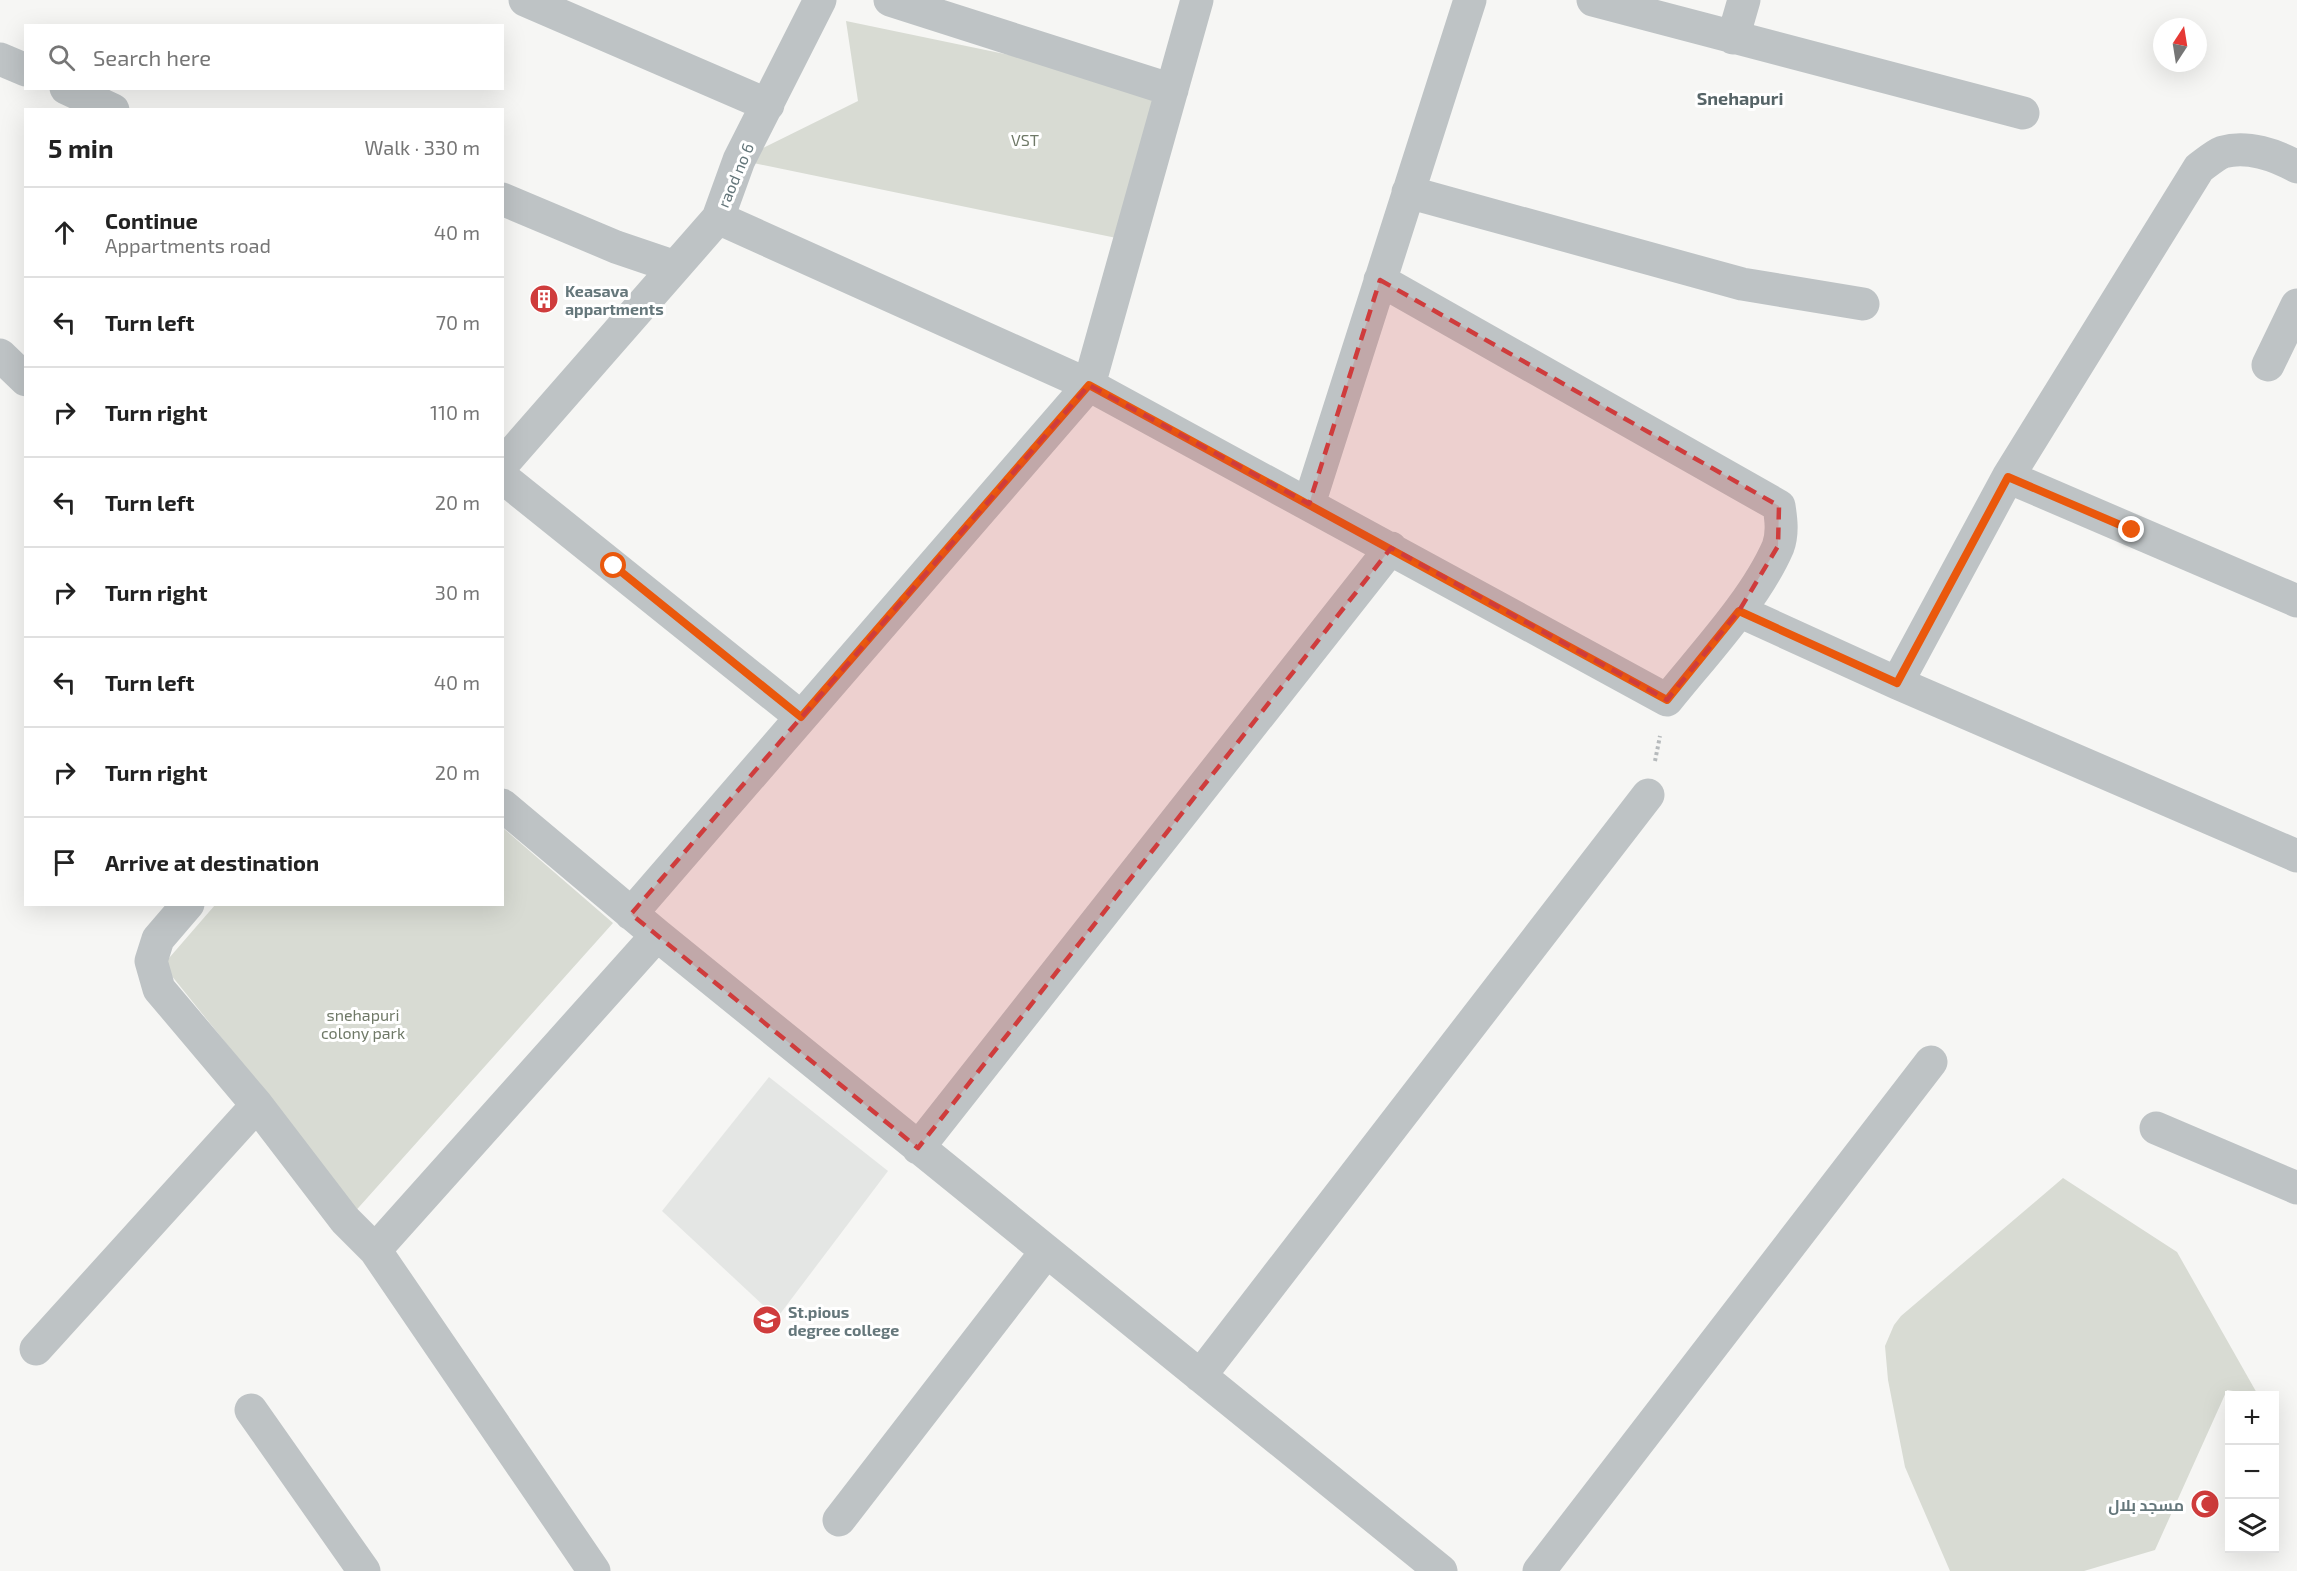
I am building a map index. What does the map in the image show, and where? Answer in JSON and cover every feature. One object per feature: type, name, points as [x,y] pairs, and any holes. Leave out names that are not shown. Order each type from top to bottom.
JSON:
[{"type":"street","points":[[525,0],[768,105]]},
{"type":"street","name":"raod no 6","points":[[504,463],[718,218],[739,160],[820,0]]},
{"type":"street","points":[[890,0],[1172,90]]},
{"type":"street","points":[[631,914],[1089,385],[1197,0]]},
{"type":"street","points":[[1309,504],[1470,0]]},
{"type":"street","points":[[1593,0],[2022,113]]},
{"type":"street","points":[[1733,38],[1744,0]]},
{"type":"street","points":[[0,59],[24,69]]},
{"type":"street","points":[[70,90],[109,108]]},
{"type":"street","points":[[1897,683],[2008,477],[2199,168],[2222,152],[2244,150],[2278,156],[2297,167]]},
{"type":"street","points":[[1408,192],[1742,284],[1863,304]]},
{"type":"street","points":[[504,200],[616,247],[675,267]]},
{"type":"street","points":[[718,218],[1089,385],[1667,700],[1739,611],[1778,546],[1782,529],[1779,506],[1380,280]]},
{"type":"street","points":[[2268,365],[2297,305]]},
{"type":"street","points":[[0,355],[24,378]]},
{"type":"street","points":[[2008,477],[2297,601]]},
{"type":"street","points":[[504,479],[801,717]]},
{"type":"street","points":[[918,1148],[1391,548]]},
{"type":"street","points":[[1739,611],[1897,683],[2297,856]]},
{"type":"street","points":[[1200,1376],[1648,795]]},
{"type":"street","points":[[504,807],[631,914],[1441,1571]]},
{"type":"street","points":[[186,906],[158,939],[151,961],[159,989],[257,1105],[345,1220],[375,1250],[594,1571]]},
{"type":"street","points":[[375,1250],[657,935]]},
{"type":"street","points":[[1539,1571],[1931,1062]]},
{"type":"street","points":[[36,1349],[257,1105]]},
{"type":"street","points":[[2156,1128],[2297,1188]]},
{"type":"street","points":[[839,1520],[1046,1252]]},
{"type":"street","points":[[251,1410],[364,1571]]},
{"type":"path","points":[[1648,795],[1667,700]]},
{"type":"highlighted area","points":[[1380,280],[1779,506],[1778,546],[1739,611],[1667,700],[1391,548],[918,1148],[631,914],[1089,385],[1309,504]]},
{"type":"shaded area","points":[[769,1077],[888,1171],[777,1318],[662,1211]]},
{"type":"green space","name":"VST","points":[[846,21],[1163,87],[1131,241],[739,160],[858,101]]},
{"type":"green space","name":"snehapuri colony park","points":[[504,829],[613,923],[351,1216],[266,1093],[163,965],[214,906],[504,906]]},
{"type":"green space","points":[[2063,1178],[2177,1252],[2256,1391],[2225,1391],[2155,1550],[2084,1571],[1950,1571],[1905,1467],[1888,1380],[1885,1346],[1894,1325],[1901,1316]]},
{"type":"place","name":"Keasava appartments","points":[[544,299]]},
{"type":"place","name":"St.pious degree college","points":[[767,1320]]},
{"type":"place","name":"مسجد بلال","points":[[2205,1504]]},
{"type":"district","name":"Snehapuri","points":[[1740,98]]},
{"type":"route","points":[[614,566],[801,717],[1089,385],[1667,700],[1739,611],[1897,683],[2008,477],[2132,530]]}]
